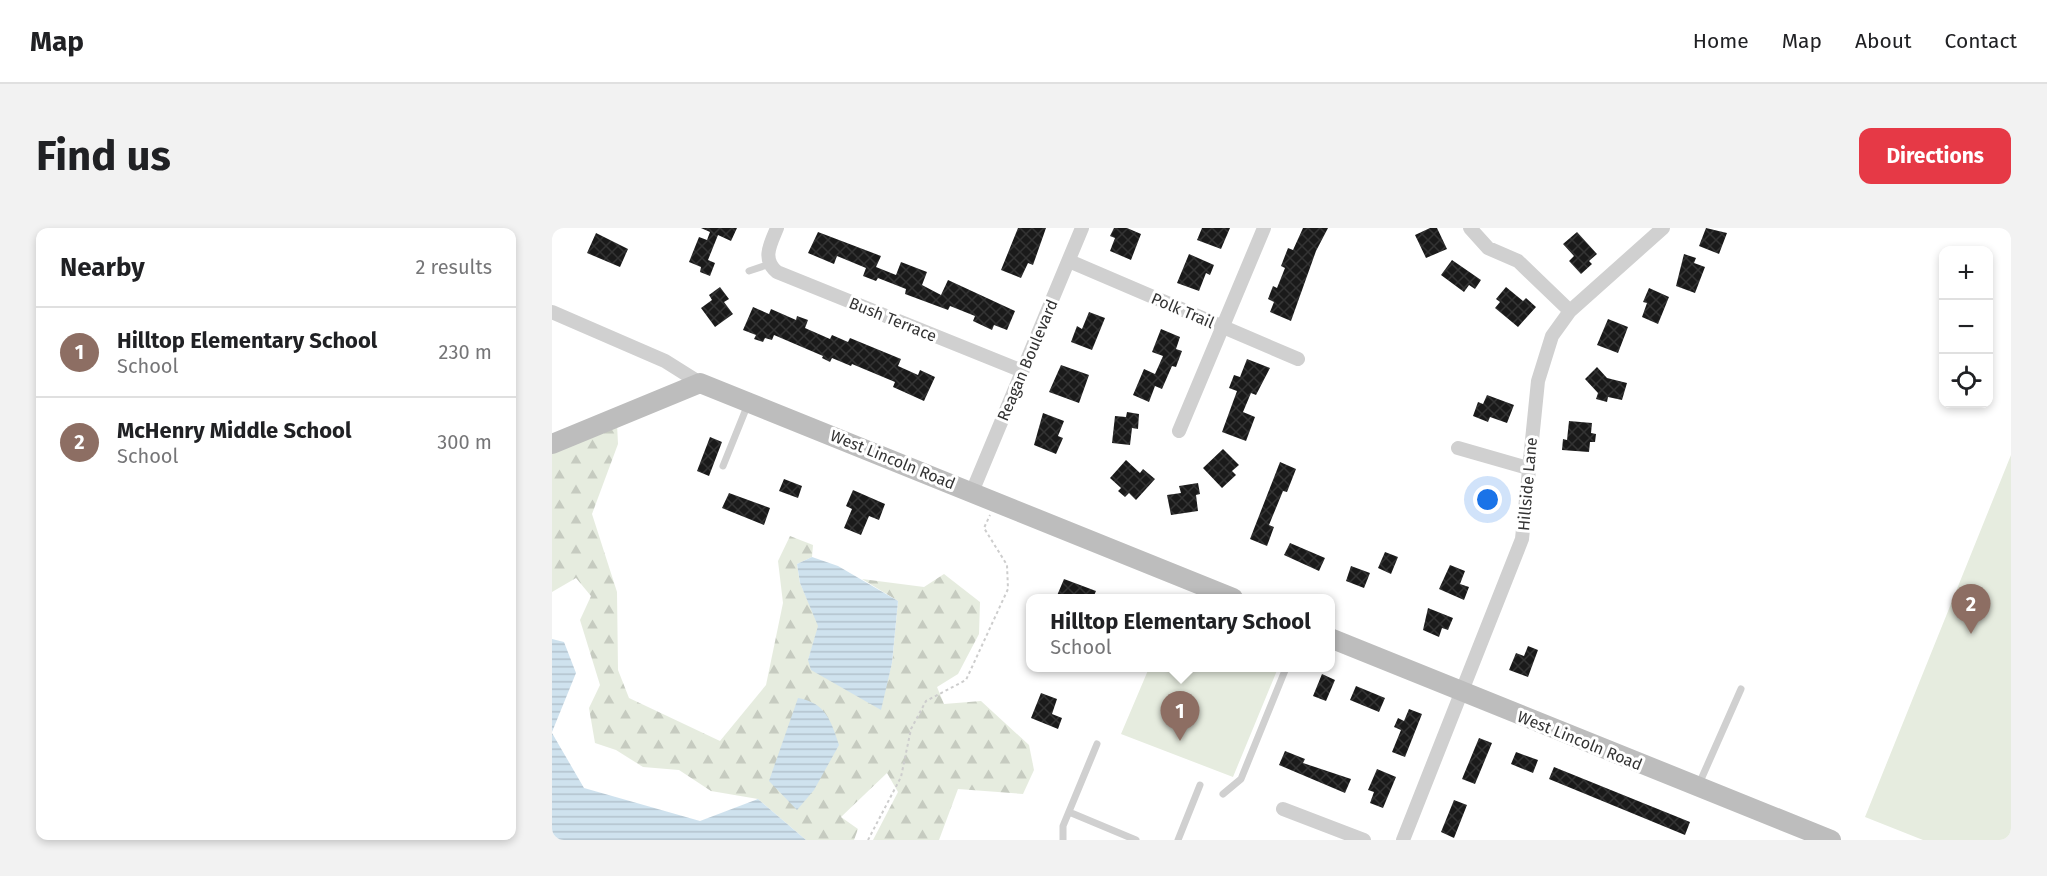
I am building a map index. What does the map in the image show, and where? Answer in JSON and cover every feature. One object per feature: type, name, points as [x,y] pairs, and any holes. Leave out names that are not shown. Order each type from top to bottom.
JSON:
[{"type":"street","points":[[770,264],[767,254],[777,228]]},
{"type":"street","name":"Reagan Boulevard","points":[[972,492],[1020,370],[1082,228]]},
{"type":"street","points":[[1179,431],[1264,228]]},
{"type":"street","points":[[1470,228],[1488,248],[1518,261],[1570,311]]},
{"type":"street","name":"Hillside Lane","points":[[1403,840],[1522,539],[1527,468],[1538,381],[1552,336],[1570,311],[1663,228]]},
{"type":"street","name":"Polk Trail","points":[[1069,261],[1298,359]]},
{"type":"street","name":"Bush Terrace","points":[[770,264],[781,274],[1020,370]]},
{"type":"street","points":[[552,312],[665,361],[700,383]]},
{"type":"street","points":[[552,444],[700,383]]},
{"type":"street","name":"West Lincoln Road","points":[[700,383],[1223,594]]},
{"type":"street","points":[[1458,448],[1527,468]]},
{"type":"street","name":"West Lincoln Road","points":[[1335,640],[1831,840]]},
{"type":"street","points":[[1283,809],[1364,840]]},
{"type":"lane","points":[[749,271],[770,264]]},
{"type":"lane","points":[[723,466],[749,402]]},
{"type":"lane","points":[[1223,794],[1241,779],[1284,672]]},
{"type":"lane","points":[[1698,786],[1741,689]]},
{"type":"lane","points":[[1063,840],[1063,826],[1097,744]]},
{"type":"lane","points":[[1178,840],[1200,785]]},
{"type":"lane","points":[[1069,812],[1136,840]]},
{"type":"path","points":[[867,840],[900,777],[911,729],[926,701],[966,680],[1008,589],[1007,564],[984,528],[996,501]]},
{"type":"green space","points":[[617,424],[618,444],[592,514],[617,592],[618,670],[629,698],[720,741],[766,685],[783,603],[778,561],[790,536],[813,545],[812,557],[797,564],[800,583],[819,626],[808,660],[880,709],[892,663],[898,601],[862,579],[924,587],[944,574],[980,602],[979,634],[958,674],[937,687],[944,704],[981,701],[1029,745],[1034,770],[1023,794],[958,789],[939,840],[873,840],[898,792],[887,773],[841,817],[858,829],[854,840],[806,840],[758,799],[711,791],[679,770],[643,767],[616,750],[595,743],[589,708],[600,685],[580,620],[591,596],[576,578],[552,592],[552,453]]},
{"type":"green space","points":[[2011,455],[2011,840],[1923,840],[1865,817]]},
{"type":"green space","points":[[1147,672],[1276,672],[1233,777],[1121,734]]},
{"type":"water","points":[[812,557],[838,566],[898,601],[892,663],[881,710],[811,670],[808,660],[818,626],[800,583],[797,564]]},
{"type":"water","points":[[552,639],[564,642],[576,673],[552,732]]},
{"type":"water","points":[[798,698],[815,704],[826,714],[839,745],[814,790],[797,810],[769,781]]},
{"type":"water","points":[[552,733],[584,788],[700,821],[758,799],[806,840],[552,840]]},
{"type":"building","points":[[701,228],[737,228],[731,241],[718,235],[708,260],[715,263],[710,276],[700,272],[701,267],[689,262],[699,237],[707,240],[710,232]]},
{"type":"building","points":[[1018,228],[1046,228],[1033,265],[1028,263],[1021,278],[1001,270]]},
{"type":"building","points":[[1114,228],[1127,228],[1141,234],[1131,260],[1110,251],[1115,238],[1110,236]]},
{"type":"building","points":[[1202,228],[1230,228],[1221,249],[1197,240]]},
{"type":"building","points":[[1303,228],[1328,228],[1316,251],[1291,321],[1270,312],[1274,302],[1268,299],[1273,286],[1277,288],[1285,268],[1281,266],[1288,248],[1293,250]]},
{"type":"building","points":[[1430,228],[1437,228],[1447,249],[1426,258],[1415,235]]},
{"type":"building","points":[[1706,228],[1727,233],[1719,254],[1699,246]]},
{"type":"building","points":[[818,232],[881,256],[876,267],[896,275],[901,262],[927,272],[922,285],[941,295],[948,280],[1015,311],[1007,330],[994,325],[992,330],[973,321],[975,316],[950,306],[948,310],[905,294],[906,289],[878,278],[876,281],[863,276],[866,268],[837,256],[834,264],[808,253]]},
{"type":"building","points":[[1577,232],[1597,254],[1589,261],[1592,264],[1581,274],[1569,261],[1574,256],[1563,244]]},
{"type":"building","points":[[596,233],[628,249],[620,267],[587,253]]},
{"type":"building","points":[[1189,254],[1214,265],[1210,275],[1206,273],[1199,291],[1177,283]]},
{"type":"building","points":[[1684,254],[1696,258],[1694,263],[1705,267],[1695,293],[1676,286]]},
{"type":"building","points":[[1452,260],[1481,280],[1475,289],[1469,285],[1464,292],[1441,275]]},
{"type":"building","points":[[720,287],[729,299],[724,302],[733,314],[715,327],[701,308],[712,300],[709,295]]},
{"type":"building","points":[[1506,287],[1523,301],[1526,298],[1536,307],[1518,327],[1495,308],[1500,302],[1496,299]]},
{"type":"building","points":[[1649,288],[1669,297],[1658,324],[1642,317],[1647,303],[1643,302]]},
{"type":"building","points":[[753,307],[769,314],[771,309],[796,320],[797,316],[808,320],[805,328],[830,339],[832,335],[848,342],[850,338],[901,359],[898,366],[918,375],[920,370],[935,377],[924,401],[893,387],[895,382],[852,364],[851,366],[832,358],[830,362],[822,358],[823,356],[774,335],[772,340],[765,338],[763,342],[754,339],[756,335],[743,330]]},
{"type":"building","points":[[1089,312],[1105,318],[1092,350],[1071,342],[1077,326],[1082,329]]},
{"type":"building","points":[[1608,319],[1628,327],[1618,353],[1597,345]]},
{"type":"building","points":[[1161,329],[1180,337],[1176,349],[1182,351],[1176,367],[1172,366],[1162,389],[1155,386],[1149,402],[1133,395],[1144,369],[1155,374],[1163,356],[1152,352]]},
{"type":"building","points":[[1247,359],[1270,368],[1256,395],[1251,393],[1243,412],[1255,417],[1246,441],[1222,432],[1237,391],[1229,388],[1234,375],[1240,377]]},
{"type":"building","points":[[1061,365],[1089,375],[1079,403],[1049,392]]},
{"type":"building","points":[[1597,367],[1607,378],[1627,383],[1622,400],[1608,397],[1607,402],[1596,399],[1598,393],[1585,379]]},
{"type":"building","points":[[1487,395],[1514,405],[1507,423],[1490,417],[1488,422],[1473,416],[1478,402],[1483,404]]},
{"type":"building","points":[[1127,412],[1139,414],[1138,429],[1132,428],[1130,445],[1112,443],[1115,416],[1126,417]]},
{"type":"building","points":[[1043,413],[1064,421],[1058,436],[1063,438],[1056,454],[1034,445]]},
{"type":"building","points":[[1569,421],[1592,423],[1591,433],[1596,434],[1595,442],[1590,442],[1589,452],[1562,450],[1563,439],[1567,440]]},
{"type":"building","points":[[710,437],[722,442],[709,476],[697,471]]},
{"type":"building","points":[[1223,449],[1239,465],[1232,471],[1236,475],[1222,488],[1203,468]]},
{"type":"building","points":[[1126,460],[1140,473],[1143,469],[1155,479],[1136,500],[1129,493],[1125,497],[1118,491],[1121,488],[1110,478]]},
{"type":"building","points":[[1280,462],[1296,469],[1287,492],[1283,491],[1269,525],[1274,527],[1267,546],[1250,539]]},
{"type":"building","points":[[784,479],[802,486],[798,498],[779,491]]},
{"type":"building","points":[[1198,483],[1200,494],[1196,495],[1198,511],[1171,515],[1167,495],[1181,493],[1179,486]]},
{"type":"building","points":[[853,490],[885,504],[879,520],[869,516],[861,535],[844,528],[852,509],[846,506]]},
{"type":"building","points":[[729,493],[770,508],[764,525],[722,508]]},
{"type":"building","points":[[1290,543],[1325,558],[1319,571],[1284,555]]},
{"type":"building","points":[[1385,552],[1398,557],[1391,574],[1378,568]]},
{"type":"building","points":[[1450,565],[1465,571],[1460,584],[1469,587],[1464,600],[1439,589]]},
{"type":"building","points":[[1351,566],[1370,573],[1364,588],[1346,581]]},
{"type":"building","points":[[1064,579],[1096,591],[1095,594],[1058,594]]},
{"type":"building","points":[[1428,608],[1453,618],[1448,630],[1442,628],[1439,637],[1423,630]]},
{"type":"building","points":[[1528,646],[1538,650],[1528,677],[1509,670],[1516,653],[1524,656]]},
{"type":"building","points":[[1322,674],[1335,680],[1326,701],[1313,696]]},
{"type":"building","points":[[1356,686],[1385,698],[1379,712],[1350,700]]},
{"type":"building","points":[[1041,693],[1057,699],[1052,714],[1062,718],[1058,729],[1031,718]]},
{"type":"building","points":[[1409,709],[1422,714],[1405,757],[1392,752],[1401,730],[1394,727],[1398,718],[1404,721]]},
{"type":"building","points":[[1479,738],[1492,743],[1475,784],[1462,779]]},
{"type":"building","points":[[1285,751],[1305,759],[1303,763],[1351,779],[1345,793],[1279,765]]},
{"type":"building","points":[[1516,752],[1538,760],[1533,773],[1511,764]]},
{"type":"building","points":[[1554,767],[1690,822],[1685,835],[1549,779]]},
{"type":"building","points":[[1377,769],[1396,777],[1383,808],[1370,803],[1374,792],[1368,790]]},
{"type":"building","points":[[1454,800],[1467,805],[1454,838],[1441,832]]},
{"type":"place","name":"McHenry Middle School","points":[[1971,634]]},
{"type":"place","name":"Hilltop Elementary School","points":[[1180,741]]}]
